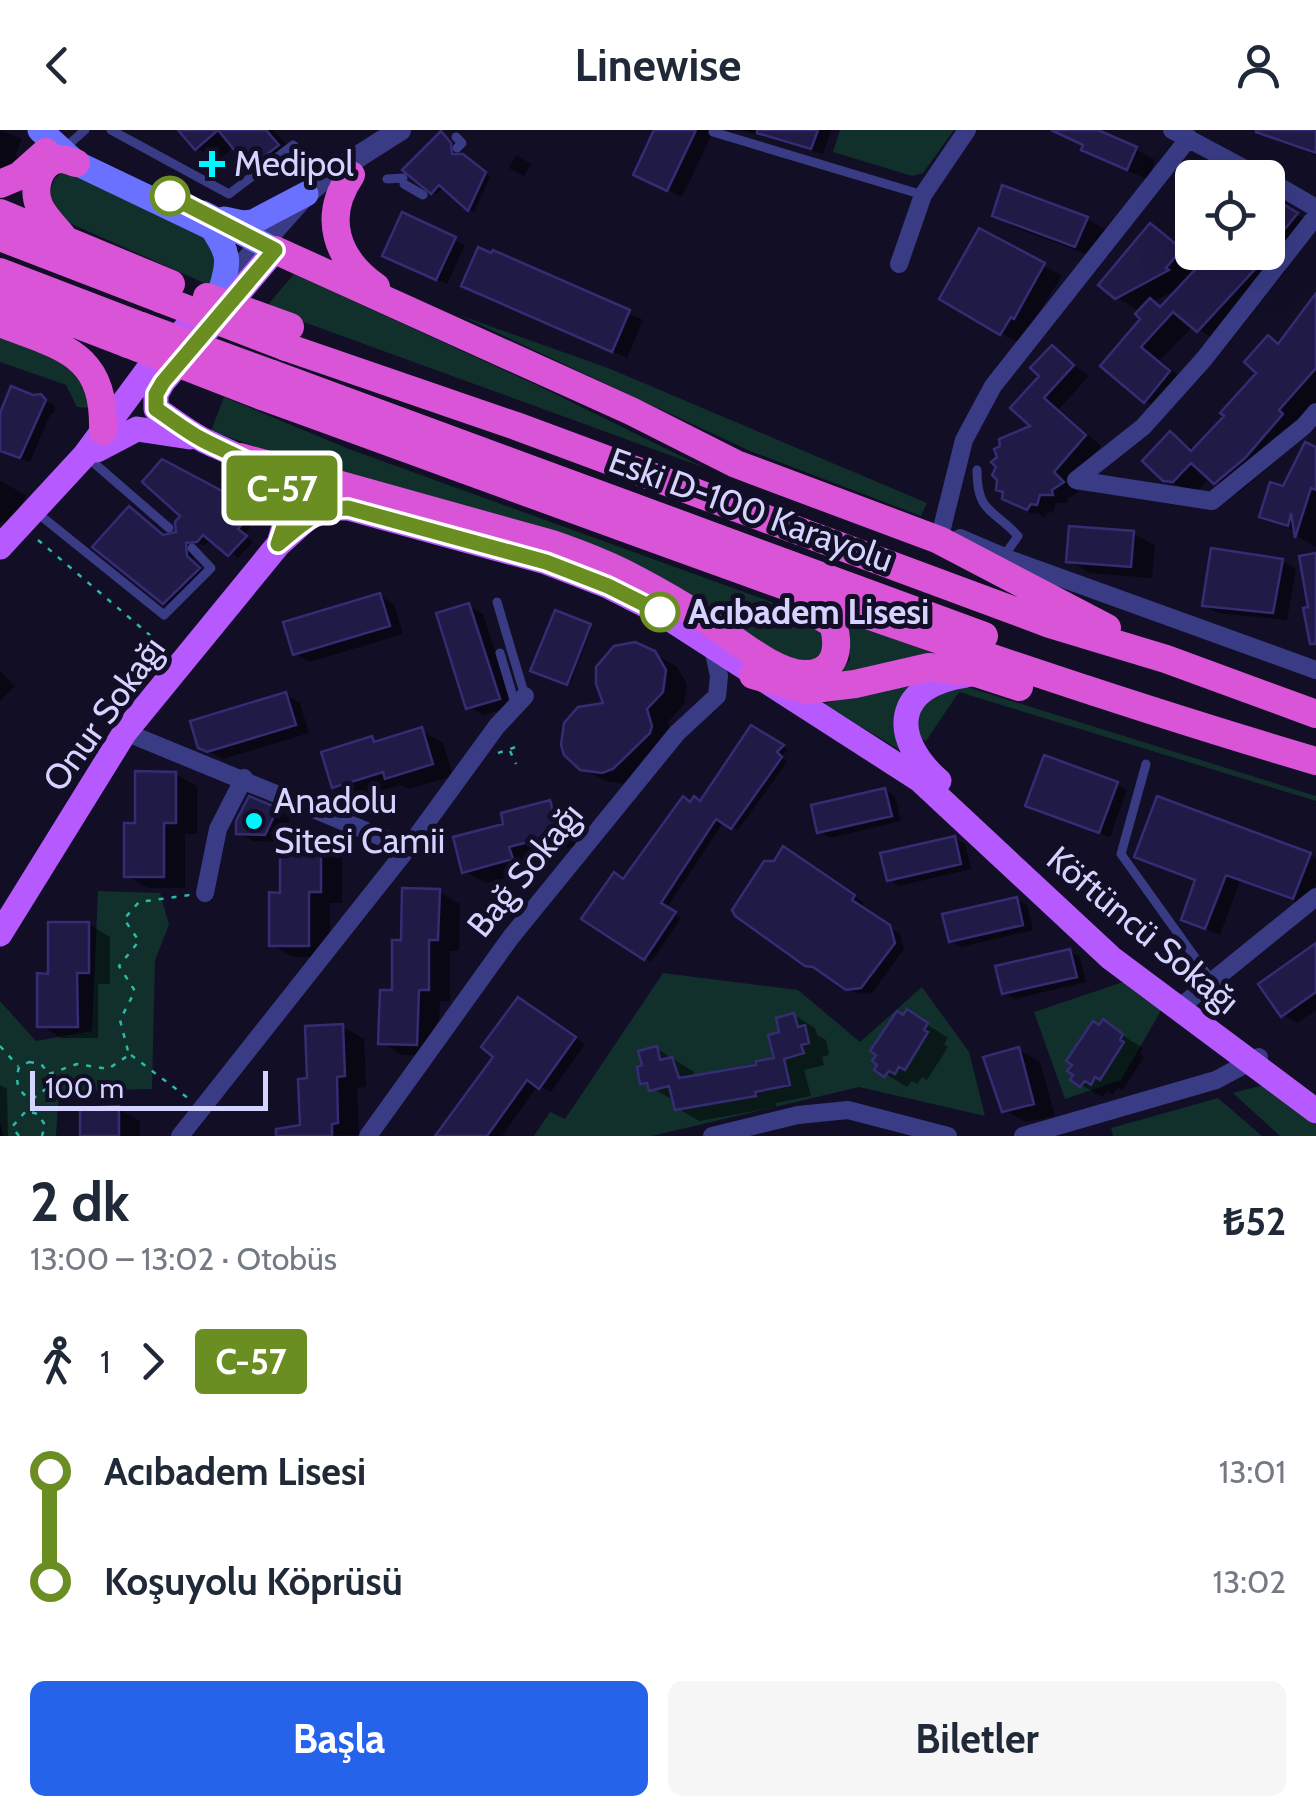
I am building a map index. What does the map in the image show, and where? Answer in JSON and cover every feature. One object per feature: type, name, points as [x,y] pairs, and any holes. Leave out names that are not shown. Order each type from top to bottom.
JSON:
[{"type":"highway","points":[[0,184],[19,176],[65,142]]},
{"type":"highway","points":[[64,238],[39,206],[35,191],[38,176],[48,164],[59,159],[65,142]]},
{"type":"highway","points":[[327,182],[340,191],[334,224],[337,240],[354,269],[377,288],[483,344]]},
{"type":"highway","points":[[0,213],[64,238],[166,292]]},
{"type":"highway","points":[[0,237],[166,292]]},
{"type":"highway","points":[[267,246],[631,411],[736,464],[941,535],[1166,658]]},
{"type":"highway","points":[[0,272],[134,335]]},
{"type":"highway","name":"Eski D-100 Karayolu","points":[[166,292],[980,598],[1166,658],[1316,714]]},
{"type":"highway","points":[[0,295],[134,335],[706,559],[1133,707],[1316,760]]},
{"type":"highway","points":[[0,323],[90,366],[104,406],[103,431]]},
{"type":"highway","name":"Eski D-100 Karayolu","points":[[267,385],[1316,760]]},
{"type":"highway","points":[[240,457],[552,544],[595,560],[661,593],[790,671],[816,672],[836,655],[839,644],[833,624],[821,615],[706,559]]},
{"type":"highway","points":[[753,675],[806,690],[855,684],[929,667],[976,673],[1316,779]]},
{"type":"main road","points":[[65,142],[267,246],[163,382],[156,394],[156,409],[200,439],[240,457],[278,482],[288,513],[278,544]]},
{"type":"main road","points":[[0,547],[85,455],[147,372],[221,289],[228,262],[225,248],[212,228],[65,142]]},
{"type":"main road","points":[[196,209],[243,223],[261,218],[327,182]]},
{"type":"main road","points":[[85,455],[137,429],[200,439]]},
{"type":"main road","name":"Onur Sokağı","points":[[0,934],[125,732],[278,544],[309,517],[332,508],[348,508],[546,562],[608,586],[660,612],[753,675]]},
{"type":"main road","points":[[938,788],[912,752],[906,720],[920,692],[934,681],[976,673]]},
{"type":"main road","points":[[753,675],[938,788]]},
{"type":"main road","name":"Köftüncü Sokağı","points":[[938,788],[1184,1004],[1316,1111]]},
{"type":"main road","name":"Köftüncü Sokağı","points":[[1255,1059],[1316,1093]]},
{"type":"street","points":[[221,289],[327,182],[401,130]]},
{"type":"street","points":[[899,264],[923,195],[968,130]]},
{"type":"street","points":[[1229,160],[1180,134],[994,386],[964,440],[941,535],[1316,670]]},
{"type":"street","points":[[267,246],[307,214],[327,182]]},
{"type":"street","points":[[1285,192],[1316,212],[1204,359],[1143,427],[1076,480],[1212,501],[1312,423]]},
{"type":"street","name":"Bağ Sokağı","points":[[368,1136],[510,937],[677,734],[717,696],[720,676],[713,648]]},
{"type":"street","points":[[180,1136],[520,701]]},
{"type":"street","points":[[125,732],[408,848]]},
{"type":"street","points":[[206,893],[218,829],[244,778]]},
{"type":"street","points":[[1184,1004],[1316,897]]},
{"type":"street","points":[[1023,1136],[1216,1080],[1255,1059]]},
{"type":"street","points":[[712,1136],[798,1115],[848,1110],[948,1136]]},
{"type":"lane","points":[[111,130],[229,194],[292,144],[327,182]]},
{"type":"lane","points":[[712,132],[923,195]]},
{"type":"lane","points":[[85,455],[169,528]]},
{"type":"lane","points":[[977,470],[977,491],[982,504],[1018,536],[1004,556]]},
{"type":"lane","points":[[34,510],[164,615],[210,568],[192,548]]},
{"type":"lane","points":[[497,602],[520,701]]},
{"type":"lane","points":[[500,652],[520,701]]},
{"type":"lane","points":[[1146,764],[1121,854],[1212,981]]},
{"type":"path","points":[[37,539],[172,655]]},
{"type":"path","points":[[495,754],[522,745]]},
{"type":"path","points":[[509,750],[516,764]]},
{"type":"path","points":[[201,1108],[129,1054],[120,1020],[135,992],[119,966],[139,941],[124,919],[140,902],[206,893]]},
{"type":"path","points":[[0,1046],[19,1067]]},
{"type":"path","points":[[48,1074],[77,1064],[108,1069],[129,1054]]},
{"type":"path","points":[[29,1062],[41,1064],[48,1074],[44,1090],[29,1099],[15,1080],[19,1067],[29,1062]]},
{"type":"path","points":[[19,1136],[12,1128],[26,1111],[29,1099]]},
{"type":"path","points":[[26,1111],[38,1114],[45,1124],[42,1136]]},
{"type":"green space","points":[[840,130],[954,130],[923,173],[912,176],[833,152]]},
{"type":"green space","points":[[67,170],[204,231],[217,248],[213,287],[65,221],[49,194],[55,178]]},
{"type":"green space","points":[[294,274],[543,388],[705,468],[265,308]]},
{"type":"green space","points":[[459,315],[608,368],[927,503],[921,516],[750,451]]},
{"type":"green space","points":[[0,334],[11,335],[79,372],[89,408],[77,407],[66,385],[0,362]]},
{"type":"green space","points":[[224,397],[349,449],[816,618],[827,639],[821,656],[797,665],[280,455],[211,431]]},
{"type":"green space","points":[[847,621],[952,660],[840,672],[850,660]]},
{"type":"green space","points":[[926,676],[906,754],[824,704]]},
{"type":"green space","points":[[964,686],[1316,796],[1316,801],[959,692],[926,741],[916,737],[919,714],[928,701]]},
{"type":"green space","points":[[98,891],[160,893],[169,925],[155,960],[152,1089],[59,1091],[56,1136],[3,1136],[0,1001],[36,1041],[92,1031]]},
{"type":"green space","points":[[663,973],[798,990],[860,1042],[922,987],[969,1052],[985,1116],[859,1087],[652,1136],[534,1136],[550,1112],[565,1119]]},
{"type":"green space","points":[[1132,979],[1166,1002],[1121,1080],[1065,1099],[1034,1012]]},
{"type":"green space","points":[[1267,1084],[1316,1125],[1316,1136],[1280,1136],[1233,1093]]},
{"type":"green space","points":[[1218,1098],[1262,1136],[1113,1136],[1111,1128]]},
{"type":"building","points":[[178,130],[218,130],[195,150]]},
{"type":"building","points":[[218,130],[266,130],[279,145],[249,168]]},
{"type":"building","points":[[654,130],[696,130],[667,191],[633,175]]},
{"type":"building","points":[[757,130],[818,130],[811,149]]},
{"type":"building","points":[[1051,130],[1098,130],[1137,147],[1127,170],[1081,150],[1083,145]]},
{"type":"building","points":[[1316,130],[1316,153],[1256,132]]},
{"type":"building","points":[[441,131],[451,143],[452,154],[463,154],[486,172],[468,211],[439,185],[431,194],[402,170]]},
{"type":"building","points":[[1002,185],[1088,217],[1075,247],[992,216]]},
{"type":"building","points":[[1285,205],[1298,213],[1285,229]]},
{"type":"building","points":[[402,212],[456,237],[436,280],[382,256]]},
{"type":"building","points":[[1150,223],[1175,243],[1175,257],[1166,268],[1169,270],[1115,299],[1098,285]]},
{"type":"building","points":[[979,228],[1045,263],[1014,319],[1011,317],[1000,335],[939,299]]},
{"type":"building","points":[[478,247],[630,310],[612,352],[461,286]]},
{"type":"building","points":[[1195,270],[1254,270],[1197,332],[1173,312],[1141,347],[1170,371],[1144,403],[1100,366],[1140,319],[1135,314],[1150,298],[1160,307]]},
{"type":"building","points":[[1316,293],[1316,368],[1279,410],[1283,414],[1245,458],[1214,484],[1191,463],[1173,482],[1163,481],[1142,461],[1170,431],[1191,451],[1256,373],[1244,362],[1268,335],[1278,344]]},
{"type":"building","points":[[1052,345],[1074,365],[1044,398],[1086,435],[1054,472],[1064,482],[1052,490],[1053,495],[1040,495],[1037,505],[1031,504],[1027,510],[1002,499],[1003,492],[996,490],[997,480],[992,475],[996,467],[991,462],[997,457],[994,449],[1000,446],[999,439],[1030,426],[1010,408],[1039,376],[1030,368]]},
{"type":"building","points":[[11,386],[33,395],[41,394],[46,400],[20,458],[0,451],[0,413]]},
{"type":"building","points":[[1305,442],[1316,447],[1316,490],[1311,488],[1295,538],[1291,513],[1288,526],[1259,517],[1270,482],[1283,486]]},
{"type":"building","points":[[162,459],[254,508],[238,529],[247,536],[228,556],[203,535],[197,542],[186,543],[187,556],[200,568],[163,604],[92,547],[129,506],[163,535],[176,532],[175,522],[180,516],[142,482]]},
{"type":"building","points":[[1069,526],[1134,531],[1131,567],[1066,562]]},
{"type":"building","points":[[1211,548],[1283,559],[1273,613],[1202,606]]},
{"type":"building","points":[[1316,553],[1316,644],[1310,644],[1299,556]]},
{"type":"building","points":[[380,593],[390,626],[293,655],[283,622]]},
{"type":"building","points":[[469,603],[500,699],[466,709],[436,613]]},
{"type":"building","points":[[555,610],[591,624],[567,685],[530,671]]},
{"type":"building","points":[[635,642],[655,651],[666,670],[663,692],[647,709],[650,733],[613,769],[602,773],[580,770],[564,755],[564,723],[578,707],[603,703],[596,684],[596,667],[614,646]]},
{"type":"building","points":[[286,692],[296,725],[207,752],[198,748],[190,721]]},
{"type":"building","points":[[751,725],[784,745],[777,752],[782,757],[731,829],[716,819],[661,903],[676,912],[644,960],[581,919],[614,872],[623,879],[683,796],[690,802],[694,796],[700,801]]},
{"type":"building","points":[[422,727],[433,764],[385,779],[383,772],[332,788],[321,752],[372,736],[374,742]]},
{"type":"building","points":[[1044,755],[1118,782],[1099,833],[1025,806]]},
{"type":"building","points":[[135,771],[176,772],[176,823],[164,823],[164,877],[124,877],[124,823],[135,823]]},
{"type":"building","points":[[885,788],[892,816],[817,833],[811,805]]},
{"type":"building","name":"Anadolu Sitesi Camii","points":[[249,796],[278,808],[265,835],[236,834],[236,821]]},
{"type":"building","points":[[1157,796],[1311,853],[1293,899],[1226,875],[1205,929],[1181,920],[1195,880],[1134,857]]},
{"type":"building","points":[[550,800],[559,834],[509,847],[513,859],[462,873],[453,837],[503,824],[501,813]]},
{"type":"building","points":[[955,836],[961,864],[887,881],[880,853]]},
{"type":"building","points":[[280,841],[321,841],[321,892],[309,892],[309,946],[269,946],[269,892],[280,893]]},
{"type":"building","points":[[783,846],[855,895],[852,900],[890,925],[895,943],[861,988],[846,990],[735,916],[732,910],[764,861],[774,861]]},
{"type":"building","points":[[402,888],[440,889],[438,940],[429,940],[429,990],[419,990],[417,1045],[378,1044],[380,990],[392,990],[392,940],[401,940]]},
{"type":"building","points":[[1017,897],[1023,925],[949,942],[942,914]]},
{"type":"building","points":[[48,922],[89,922],[89,973],[77,973],[78,1027],[37,1027],[37,973],[48,974]]},
{"type":"building","points":[[1316,943],[1316,992],[1281,1017],[1258,984]]},
{"type":"building","points":[[1070,949],[1077,977],[1002,994],[995,966]]},
{"type":"building","points":[[518,997],[576,1037],[539,1089],[527,1080],[487,1136],[435,1136],[493,1057],[481,1047]]},
{"type":"building","points":[[907,1009],[928,1023],[924,1030],[928,1032],[905,1070],[899,1067],[895,1074],[889,1071],[884,1077],[874,1070],[877,1065],[872,1061],[876,1055],[870,1051],[897,1011],[903,1015]]},
{"type":"building","points":[[794,1013],[798,1027],[805,1025],[809,1043],[801,1045],[804,1053],[784,1059],[790,1085],[755,1092],[756,1096],[675,1110],[669,1086],[649,1091],[647,1083],[640,1084],[637,1067],[642,1065],[638,1051],[657,1046],[660,1060],[672,1057],[679,1078],[756,1065],[756,1061],[774,1058],[768,1035],[779,1032],[776,1018]]},
{"type":"building","points":[[1103,1019],[1123,1034],[1120,1040],[1124,1042],[1100,1080],[1095,1077],[1091,1085],[1085,1081],[1080,1087],[1070,1080],[1073,1075],[1067,1071],[1072,1065],[1066,1061],[1093,1021],[1099,1025]]},
{"type":"building","points":[[343,1024],[345,1076],[337,1077],[338,1123],[332,1124],[332,1136],[276,1136],[276,1129],[300,1125],[298,1079],[307,1078],[305,1026]]},
{"type":"building","points":[[1019,1047],[1034,1104],[1002,1112],[983,1057]]},
{"type":"building","points":[[119,1106],[119,1136],[80,1136],[80,1108]]},
{"type":"bus line","name":"C-57","points":[[170,196],[275,250],[163,382],[156,394],[156,409],[200,439],[240,457],[278,482],[288,513],[278,544],[309,517],[332,508],[348,508],[546,562],[660,612]]},
{"type":"place","name":"Medipol","points":[[212,164]]},
{"type":"place","name":"Acıbadem Lisesi","points":[[660,612]]},
{"type":"place","name":"Anadolu Sitesi Camii","points":[[254,821]]}]
